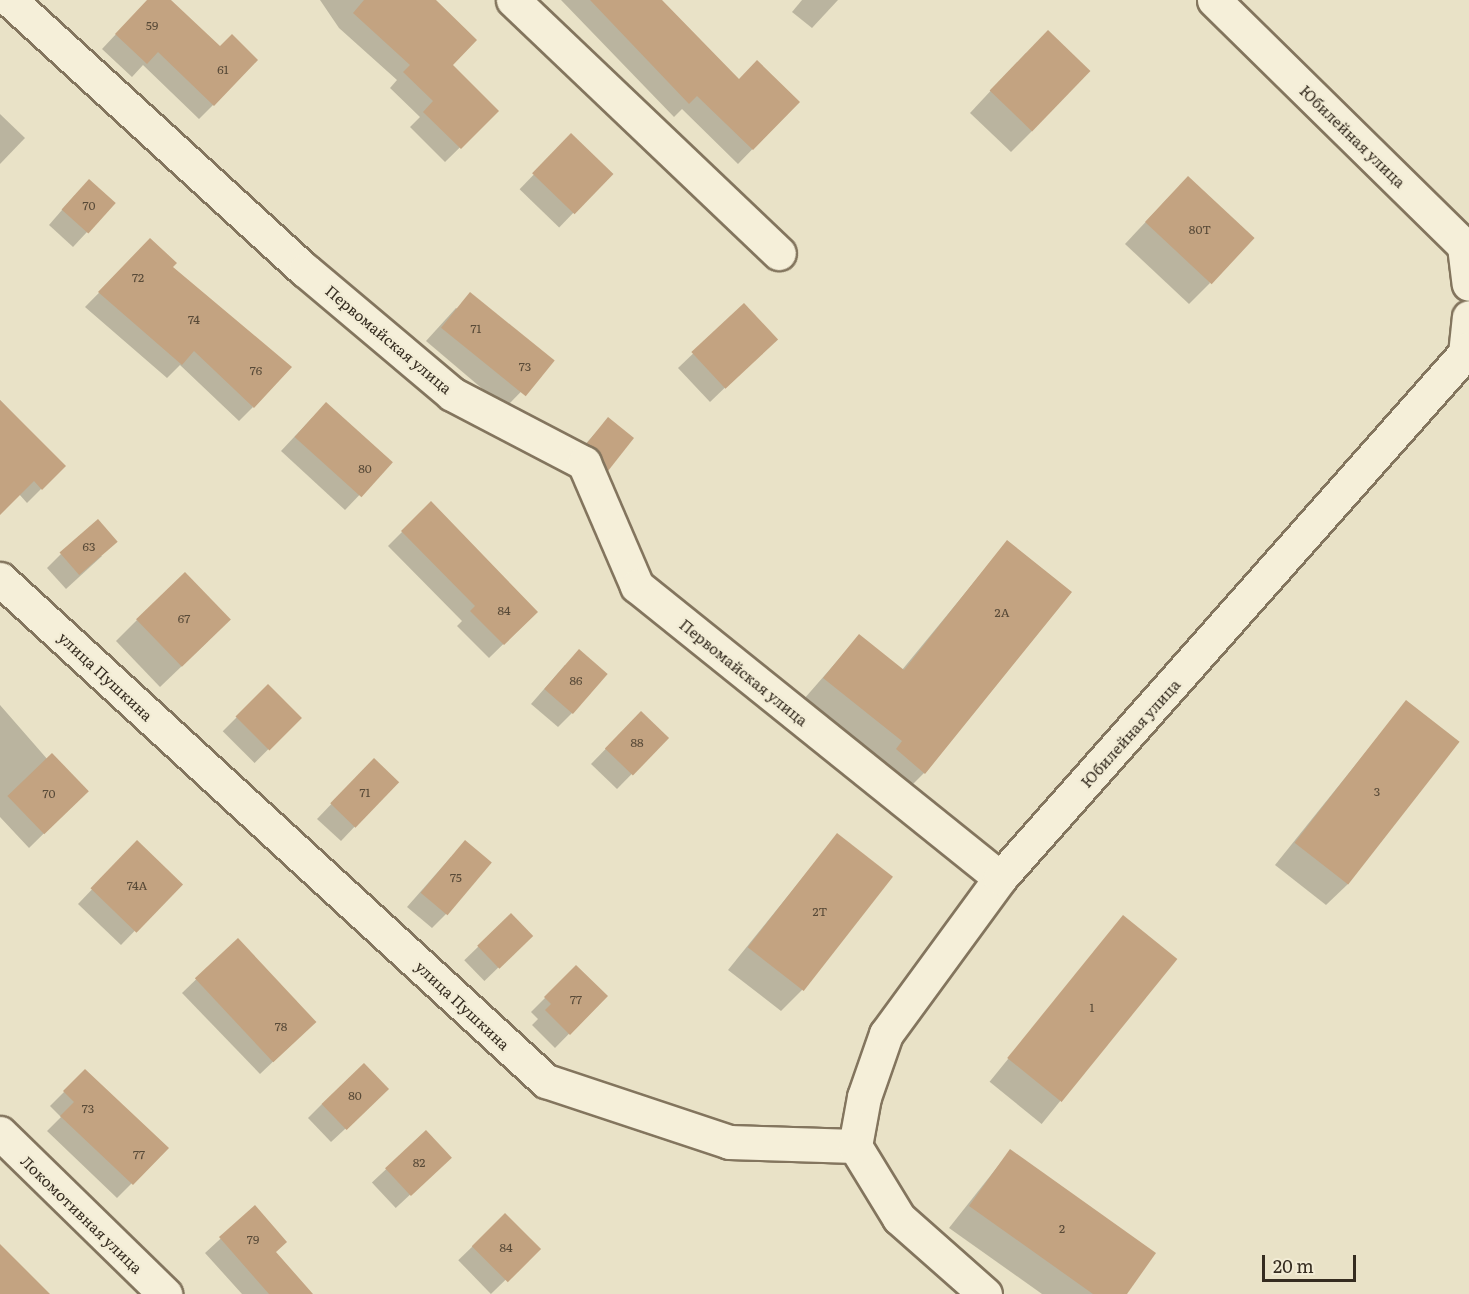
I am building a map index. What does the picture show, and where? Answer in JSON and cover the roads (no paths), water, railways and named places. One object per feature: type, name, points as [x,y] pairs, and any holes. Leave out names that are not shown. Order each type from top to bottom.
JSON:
[{"type":"street","name":"Первомайская улица","points":[[10,0],[305,270],[452,394],[584,463],[638,586],[1000,878]]},
{"type":"street","points":[[513,0],[779,253]]},
{"type":"street","name":"Юбилейная улица","points":[[1214,0],[1464,246],[1469,284]]},
{"type":"street","name":"Юбилейная улица","points":[[855,1146],[864,1097],[886,1034],[1000,878],[1467,352],[1469,317]]},
{"type":"street","name":"улица Пушкина","points":[[0,579],[546,1081],[729,1142],[855,1146]]},
{"type":"street","name":"Локомотивная улица","points":[[0,1133],[165,1294]]},
{"type":"street","points":[[855,1146],[899,1218],[985,1294]]}]
